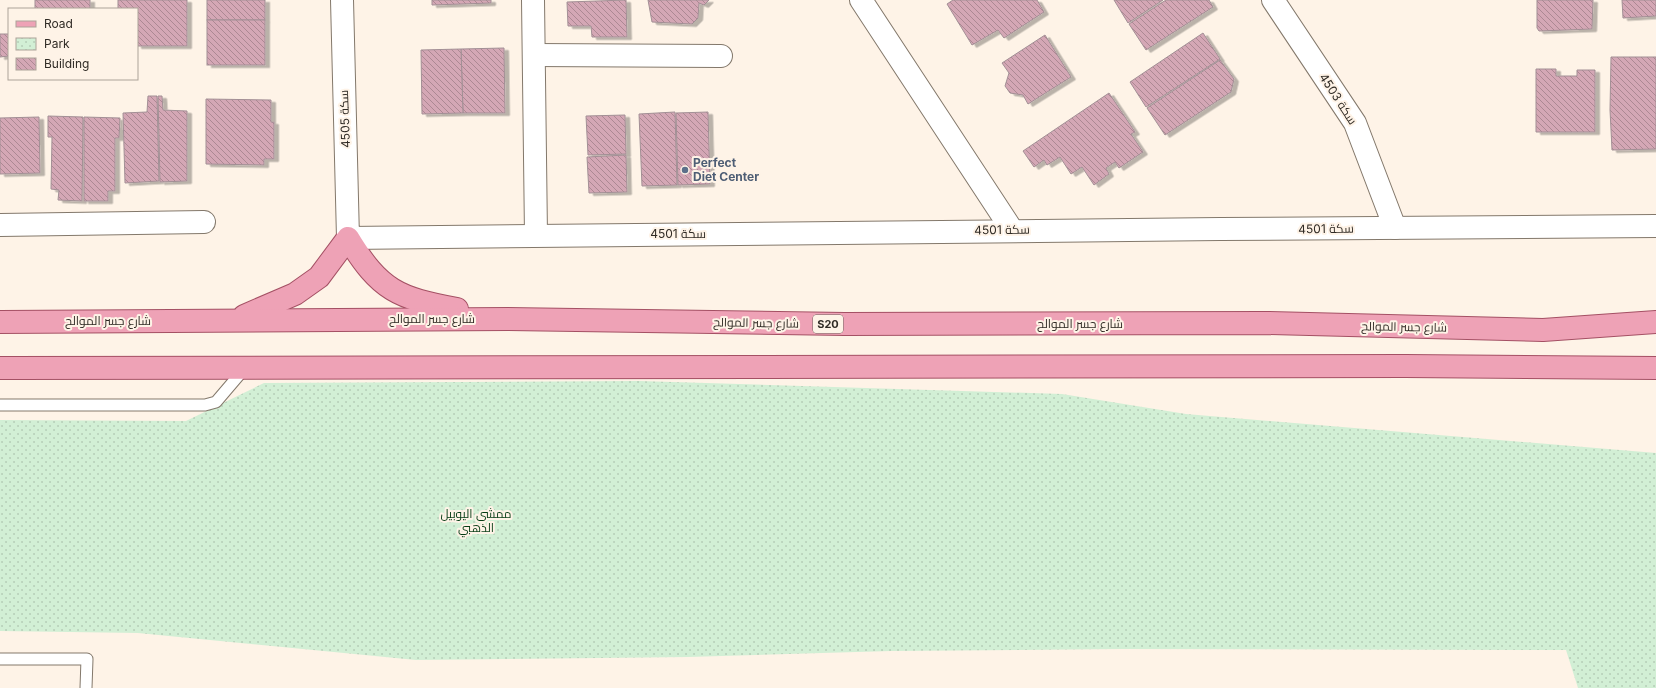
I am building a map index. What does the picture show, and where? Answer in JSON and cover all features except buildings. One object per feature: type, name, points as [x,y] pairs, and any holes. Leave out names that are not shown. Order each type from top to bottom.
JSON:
[{"type":"main road","points":[[233,320],[295,294],[319,277],[348,238],[363,262],[383,284],[398,294],[422,303],[508,319]]},
{"type":"main road","name":"شارع جسر الموالح","points":[[0,322],[508,319],[845,324],[1267,323],[1543,330],[1656,322]]},
{"type":"main road","points":[[0,368],[1413,366],[1656,368]]},
{"type":"street","name":"سكة 4505","points":[[342,0],[348,238]]},
{"type":"street","points":[[533,0],[536,235]]},
{"type":"street","points":[[861,0],[1012,230]]},
{"type":"street","name":"سكة 4503","points":[[1273,0],[1355,123],[1395,228]]},
{"type":"street","points":[[534,56],[721,56]]},
{"type":"street","points":[[0,225],[204,222]]},
{"type":"street","name":"سكة 4501","points":[[348,238],[1012,230],[1656,226]]},
{"type":"lane","points":[[0,405],[205,405],[216,402],[245,367]]},
{"type":"lane","points":[[0,659],[87,659],[86,688]]},
{"type":"green space","name":"ممشى اليوبيل الذهبي","points":[[639,381],[1062,394],[1186,414],[1656,453],[1656,688],[1578,688],[1566,650],[1120,649],[891,651],[688,657],[416,660],[138,633],[0,631],[0,420],[186,421],[264,383]]},
{"type":"place","name":"Perfect Diet Center","points":[[685,170]]}]
